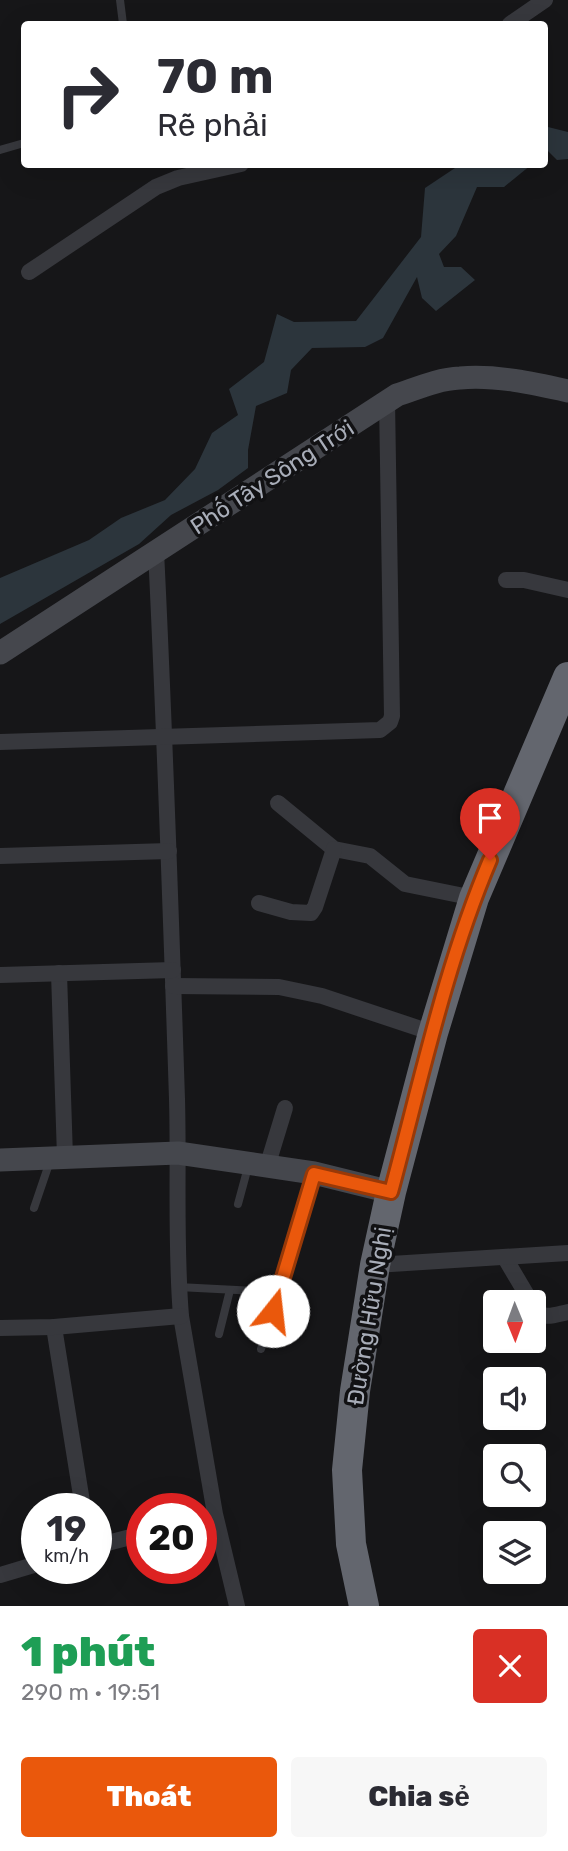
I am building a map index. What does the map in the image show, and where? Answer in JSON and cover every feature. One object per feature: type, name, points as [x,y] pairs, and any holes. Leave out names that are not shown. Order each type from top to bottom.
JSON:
[{"type":"highway","name":"Đường Hữu Nghị","points":[[364,1606],[351,1544],[347,1470],[355,1391],[375,1265],[391,1192],[433,1033],[474,898],[568,677]]},
{"type":"street","points":[[514,21],[545,0]]},
{"type":"street","points":[[29,272],[156,187],[195,169]]},
{"type":"street","name":"Phố Tây Sông Trới","points":[[0,653],[387,400],[435,382],[460,378],[533,383],[568,391]]},
{"type":"street","points":[[0,742],[380,730],[390,722],[387,400]]},
{"type":"street","points":[[156,551],[173,978],[178,1153],[178,1287],[205,1493]]},
{"type":"street","points":[[506,580],[524,580],[568,590]]},
{"type":"street","points":[[278,803],[334,849],[370,856],[399,880],[413,887],[474,898]]},
{"type":"street","points":[[259,903],[292,912],[311,913],[334,849]]},
{"type":"street","points":[[0,856],[169,851]]},
{"type":"street","points":[[58,1158],[59,973]]},
{"type":"street","points":[[0,975],[59,973],[173,978],[279,987],[322,996],[433,1033]]},
{"type":"street","points":[[258,1166],[285,1108]]},
{"type":"street","points":[[0,1160],[178,1153],[314,1174],[391,1192]]},
{"type":"street","points":[[375,1265],[568,1253]]},
{"type":"street","points":[[505,1258],[524,1290]]},
{"type":"street","points":[[546,1316],[568,1312]]},
{"type":"street","points":[[0,1328],[54,1327],[181,1317]]},
{"type":"street","points":[[54,1327],[81,1493]]},
{"type":"street","points":[[217,1544],[237,1606]]},
{"type":"street","points":[[0,1576],[21,1569]]},
{"type":"lane","points":[[120,0],[123,21]]},
{"type":"lane","points":[[0,150],[21,144]]},
{"type":"lane","points":[[34,1208],[58,1158]]},
{"type":"lane","points":[[238,1204],[258,1166]]},
{"type":"lane","points":[[261,1349],[314,1174]]},
{"type":"lane","points":[[178,1287],[278,1292]]},
{"type":"lane","points":[[219,1334],[230,1290]]},
{"type":"shaded area","points":[[548,127],[568,132],[568,159],[557,160],[548,151]]},
{"type":"shaded area","points":[[455,168],[527,168],[504,187],[477,187],[456,236],[439,254],[444,267],[461,267],[475,280],[436,311],[422,298],[417,277],[383,338],[365,347],[312,348],[291,370],[287,393],[256,406],[248,450],[248,468],[218,490],[171,515],[139,544],[0,624],[0,578],[89,540],[121,518],[165,500],[195,469],[212,433],[238,415],[229,389],[264,362],[277,314],[294,322],[356,321],[421,237],[425,188]]},
{"type":"route","points":[[273,1311],[314,1174],[391,1192],[433,1033],[474,898],[490,860]]}]
